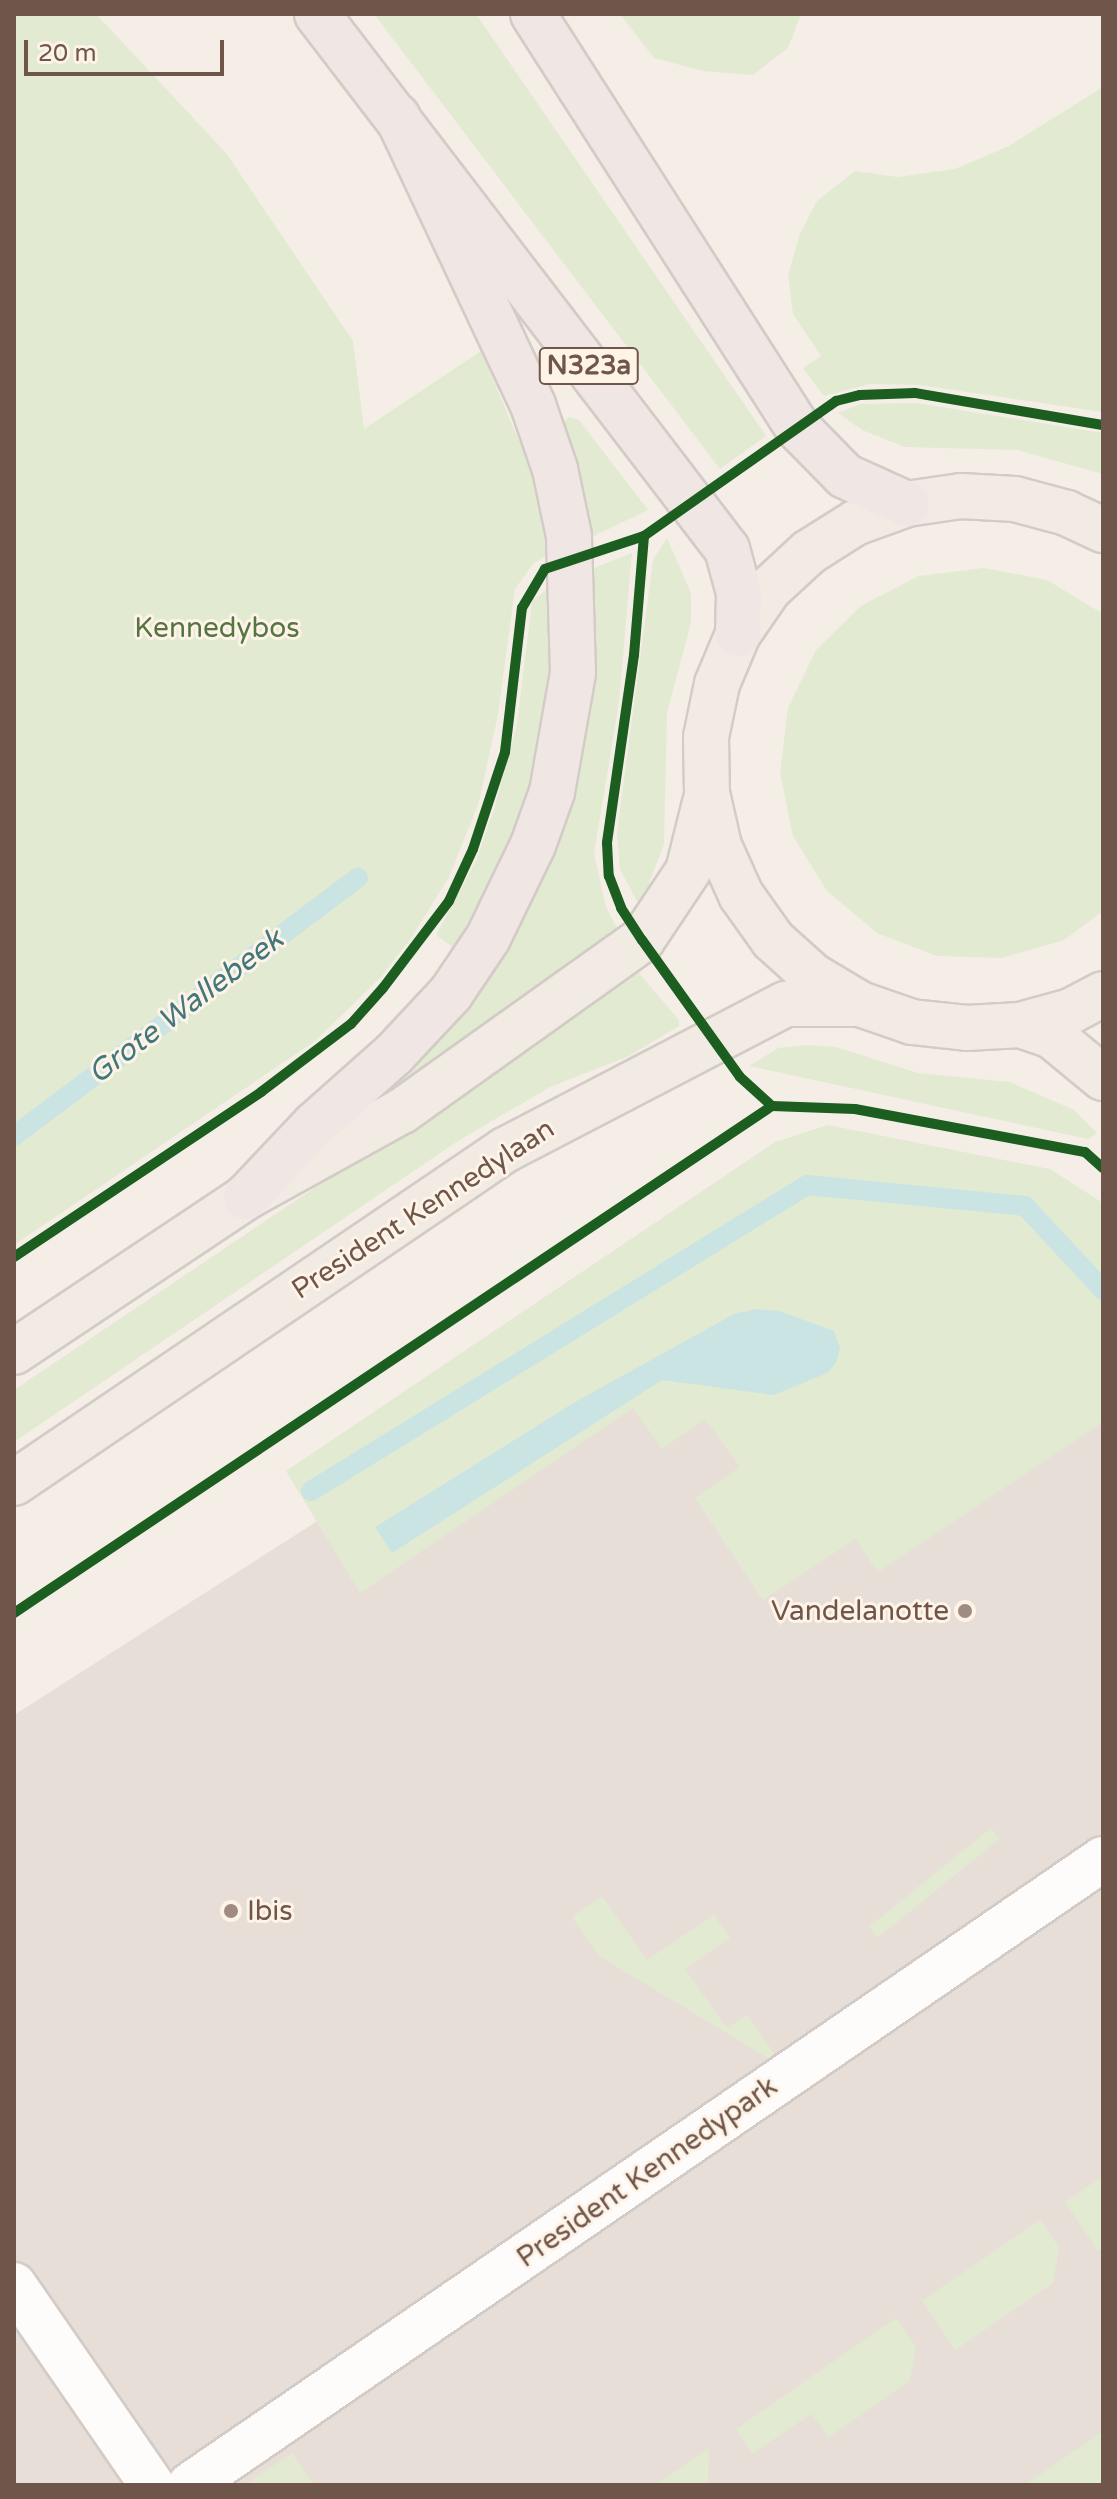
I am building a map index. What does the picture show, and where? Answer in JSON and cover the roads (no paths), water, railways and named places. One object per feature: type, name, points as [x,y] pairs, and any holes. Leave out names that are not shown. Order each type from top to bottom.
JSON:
[{"type":"highway","name":"N323a","points":[[317,14],[727,549],[739,593],[738,634]]},
{"type":"highway","points":[[533,14],[798,428],[845,476],[907,504]]},
{"type":"highway","points":[[246,1197],[314,1125],[394,1054],[451,993],[488,938],[533,845],[552,792],[571,686],[571,560],[555,469],[533,405],[397,116]]},
{"type":"main road","points":[[1103,530],[1067,513],[1015,499],[961,496],[907,504],[855,523],[809,552],[769,589],[738,634],[717,684],[706,737],[707,793],[719,846],[749,906],[773,940],[813,976],[860,1004],[912,1022],[967,1028],[1020,1025],[1071,1011],[1103,994]]},
{"type":"main road","points":[[14,1352],[246,1197],[402,1111],[642,940],[688,871],[707,793]]},
{"type":"main road","name":"President Kennedylaan","points":[[14,1483],[505,1150],[786,1004],[860,1004]]},
{"type":"main road","points":[[1020,1025],[1052,1036],[1103,1078]]},
{"type":"street","name":"President Kennedypark","points":[[190,2485],[1103,1859]]},
{"type":"street","points":[[16,2286],[152,2485]]},
{"type":"water","points":[[756,1309],[779,1311],[834,1331],[840,1348],[836,1363],[827,1373],[774,1395],[662,1380],[392,1553],[375,1527],[575,1402],[734,1314]]},
{"type":"waterway","name":"Grote Wallebeek","points":[[14,1136],[358,878]]},
{"type":"waterway","points":[[311,1491],[807,1185],[1025,1206],[1103,1290]]},
{"type":"place","name":"Vandelanotte","points":[[965,1611]]},
{"type":"place","name":"Ibis","points":[[231,1911]]},
{"type":"park label","name":"Kennedybos","points":[[217,628]]}]
